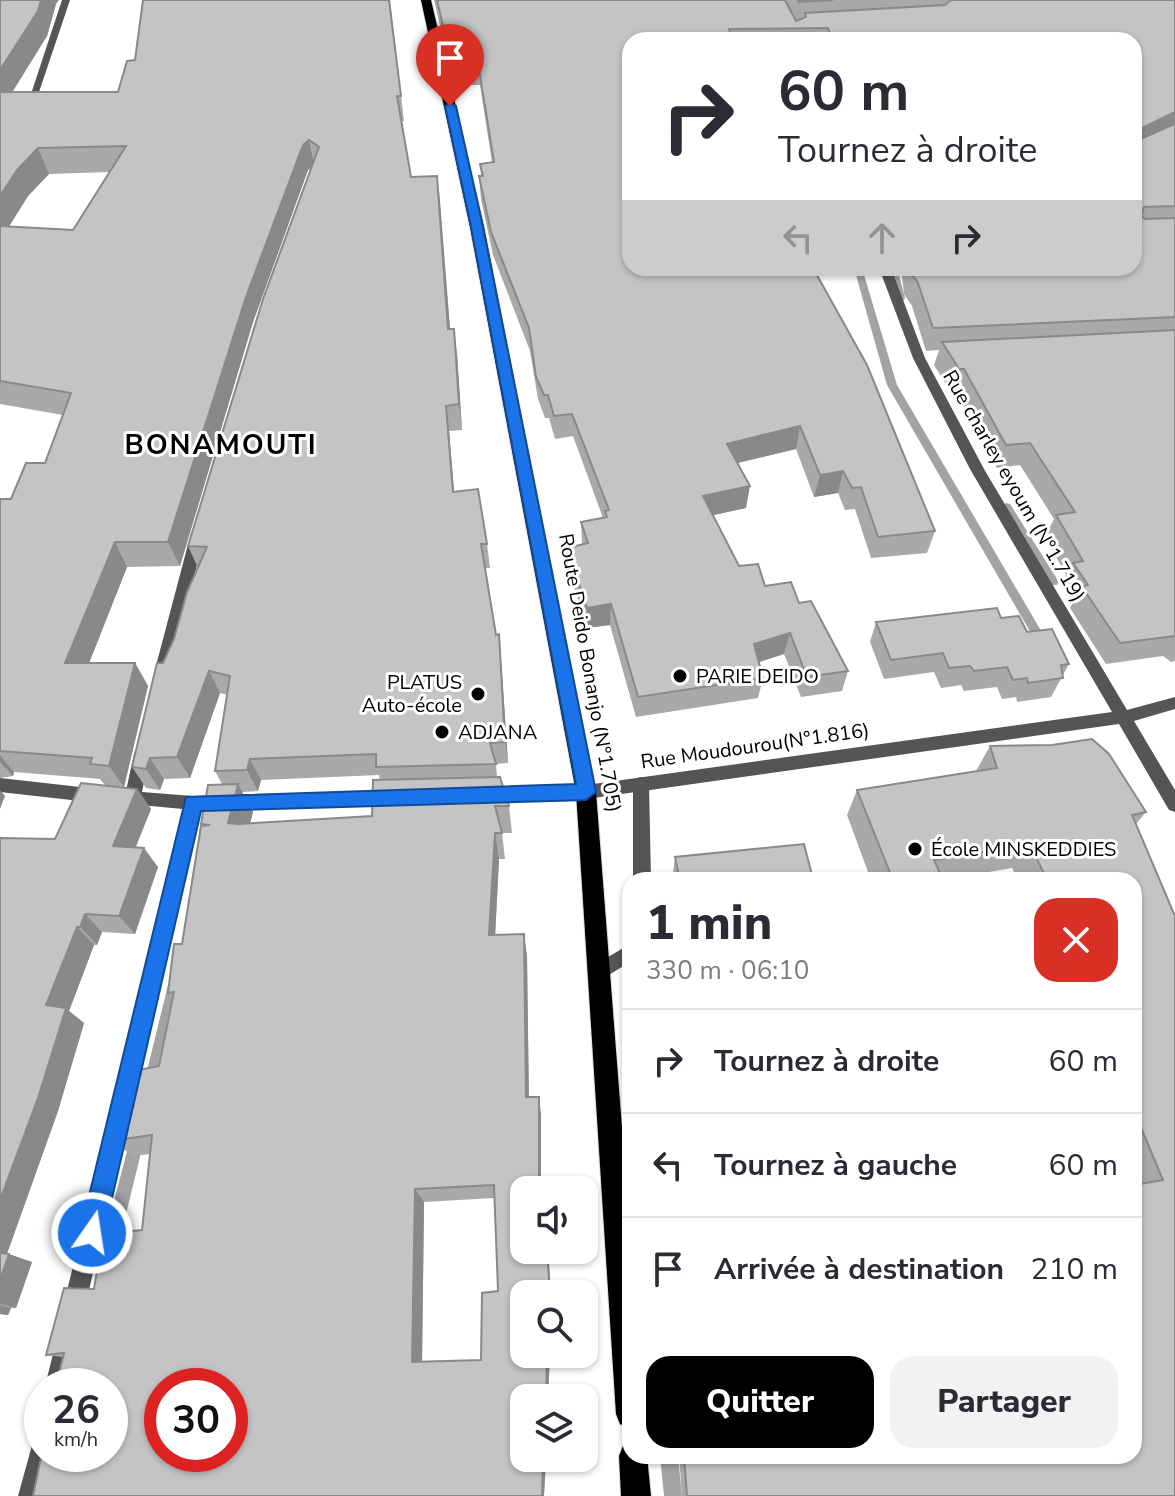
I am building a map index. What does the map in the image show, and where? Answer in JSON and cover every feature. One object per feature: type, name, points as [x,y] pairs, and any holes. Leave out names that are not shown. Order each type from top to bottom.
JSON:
[{"type":"main road","name":"Route Deido Bonanjo (N°1.705)","points":[[426,0],[477,227],[586,792],[622,1300]]},
{"type":"main road","points":[[634,1464],[636,1496]]},
{"type":"street","points":[[33,95],[66,0]]},
{"type":"street","name":"Rue charley eyoum (N°1.719)","points":[[889,276],[977,469],[1175,805]]},
{"type":"street","points":[[158,687],[202,516]]},
{"type":"street","name":"Rue Moudourou(N°1.816)","points":[[461,795],[586,792],[1125,717],[1175,703]]},
{"type":"street","points":[[132,799],[145,743]]},
{"type":"street","points":[[641,784],[642,872]]},
{"type":"street","points":[[0,785],[193,803],[413,797]]},
{"type":"street","points":[[60,1368],[193,803]]},
{"type":"street","points":[[599,972],[622,957]]},
{"type":"street","points":[[30,1496],[36,1472]]},
{"type":"building","points":[[0,0],[41,0],[38,11],[0,70]]},
{"type":"building","points":[[143,0],[389,0],[401,96],[397,96],[411,177],[437,176],[448,329],[454,329],[459,404],[446,406],[453,492],[478,489],[487,544],[481,544],[496,635],[499,634],[505,742],[490,743],[496,764],[376,767],[376,754],[250,759],[247,770],[215,771],[230,676],[209,671],[177,757],[150,758],[146,769],[132,767],[157,663],[163,663],[174,639],[187,592],[207,547],[188,546],[263,299],[319,147],[309,140],[303,145],[246,297],[168,542],[115,542],[65,663],[135,663],[109,766],[90,764],[92,758],[0,751],[0,499],[11,499],[26,463],[45,463],[71,393],[0,381],[0,226],[73,230],[126,146],[38,148],[17,170],[0,196],[0,92],[118,92],[127,61],[135,60]]},
{"type":"building","points":[[437,0],[785,0],[796,21],[806,17],[805,13],[945,5],[951,0],[1175,0],[1175,112],[1142,128],[1142,32],[830,32],[828,28],[622,32],[622,276],[817,276],[867,365],[935,531],[878,537],[861,487],[852,488],[843,471],[820,475],[800,426],[727,444],[750,486],[703,496],[739,566],[758,564],[765,586],[791,582],[799,603],[811,601],[848,671],[807,677],[790,633],[754,644],[763,678],[638,697],[611,604],[587,608],[567,548],[588,543],[581,522],[607,517],[605,511],[609,510],[572,414],[554,416],[548,395],[544,395],[536,377],[529,328],[491,232],[479,176],[483,176],[480,164],[494,162],[478,63],[452,63]]},
{"type":"building","points":[[1175,124],[1175,206],[1144,207],[1142,213],[1142,139]]},
{"type":"building","points":[[1142,217],[1175,218],[1175,317],[933,328],[913,276],[1142,276]]},
{"type":"building","points":[[1175,330],[1175,636],[1120,643],[1082,587],[1088,585],[1073,563],[1083,561],[1056,515],[1075,512],[1030,443],[1006,445],[964,369],[959,369],[942,342]]},
{"type":"building","points":[[997,608],[1001,618],[1019,616],[1027,632],[1052,629],[1069,664],[1061,665],[1063,678],[1028,683],[1027,678],[1013,680],[1007,667],[974,671],[970,666],[949,668],[943,653],[891,660],[876,622]]},
{"type":"building","points":[[1092,739],[1109,754],[1146,812],[1132,815],[1175,916],[1175,1496],[687,1496],[685,1464],[1142,1464],[1142,1184],[1163,1180],[1142,1130],[1142,872],[1043,872],[1030,844],[934,860],[939,872],[890,872],[857,790],[997,768],[990,746],[1052,745]]},
{"type":"building","points":[[500,777],[509,806],[495,806],[502,833],[495,833],[489,935],[524,934],[526,1097],[539,1097],[539,1176],[510,1176],[510,1264],[548,1264],[549,1280],[510,1280],[510,1368],[547,1368],[546,1384],[510,1384],[510,1472],[543,1472],[542,1496],[33,1496],[38,1472],[128,1472],[128,1368],[60,1368],[64,1353],[46,1355],[64,1288],[94,1289],[103,1234],[142,1230],[152,1135],[110,1141],[128,1072],[159,1066],[174,992],[168,993],[174,944],[182,944],[201,826],[210,825],[201,824],[208,785],[238,784],[228,823],[372,816],[373,780]],"holes":[[[494,1185],[498,1291],[482,1293],[481,1360],[412,1362],[415,1189]]]},
{"type":"building","points":[[81,783],[137,789],[113,846],[144,848],[119,916],[85,914],[80,927],[77,927],[46,1005],[66,1008],[38,1098],[0,1200],[0,838],[55,839]]},
{"type":"building","points":[[804,844],[811,872],[678,872],[675,857]]},
{"type":"building","points":[[0,1253],[9,1254],[0,1280]]},
{"type":"waterway","points":[[860,276],[892,385],[1043,644]]},
{"type":"waterway","points":[[895,276],[901,298]]},
{"type":"waterway","points":[[1006,507],[1053,582]]},
{"type":"waterway","points":[[152,1079],[175,985]]},
{"type":"waterway","points":[[112,1239],[137,1140]]},
{"type":"waterway","points":[[670,1464],[673,1496]]},
{"type":"place","name":"PARIE DEIDO","points":[[680,676]]},
{"type":"place","name":"PLATUS Auto-école","points":[[478,694]]},
{"type":"place","name":"ADJANA","points":[[442,732]]},
{"type":"place","name":"École MINSKEDDIES","points":[[915,849]]},
{"type":"district","name":"BONAMOUTI","points":[[221,445]]},
{"type":"route","points":[[92,1233],[193,803],[586,792],[477,227],[450,106]]}]
